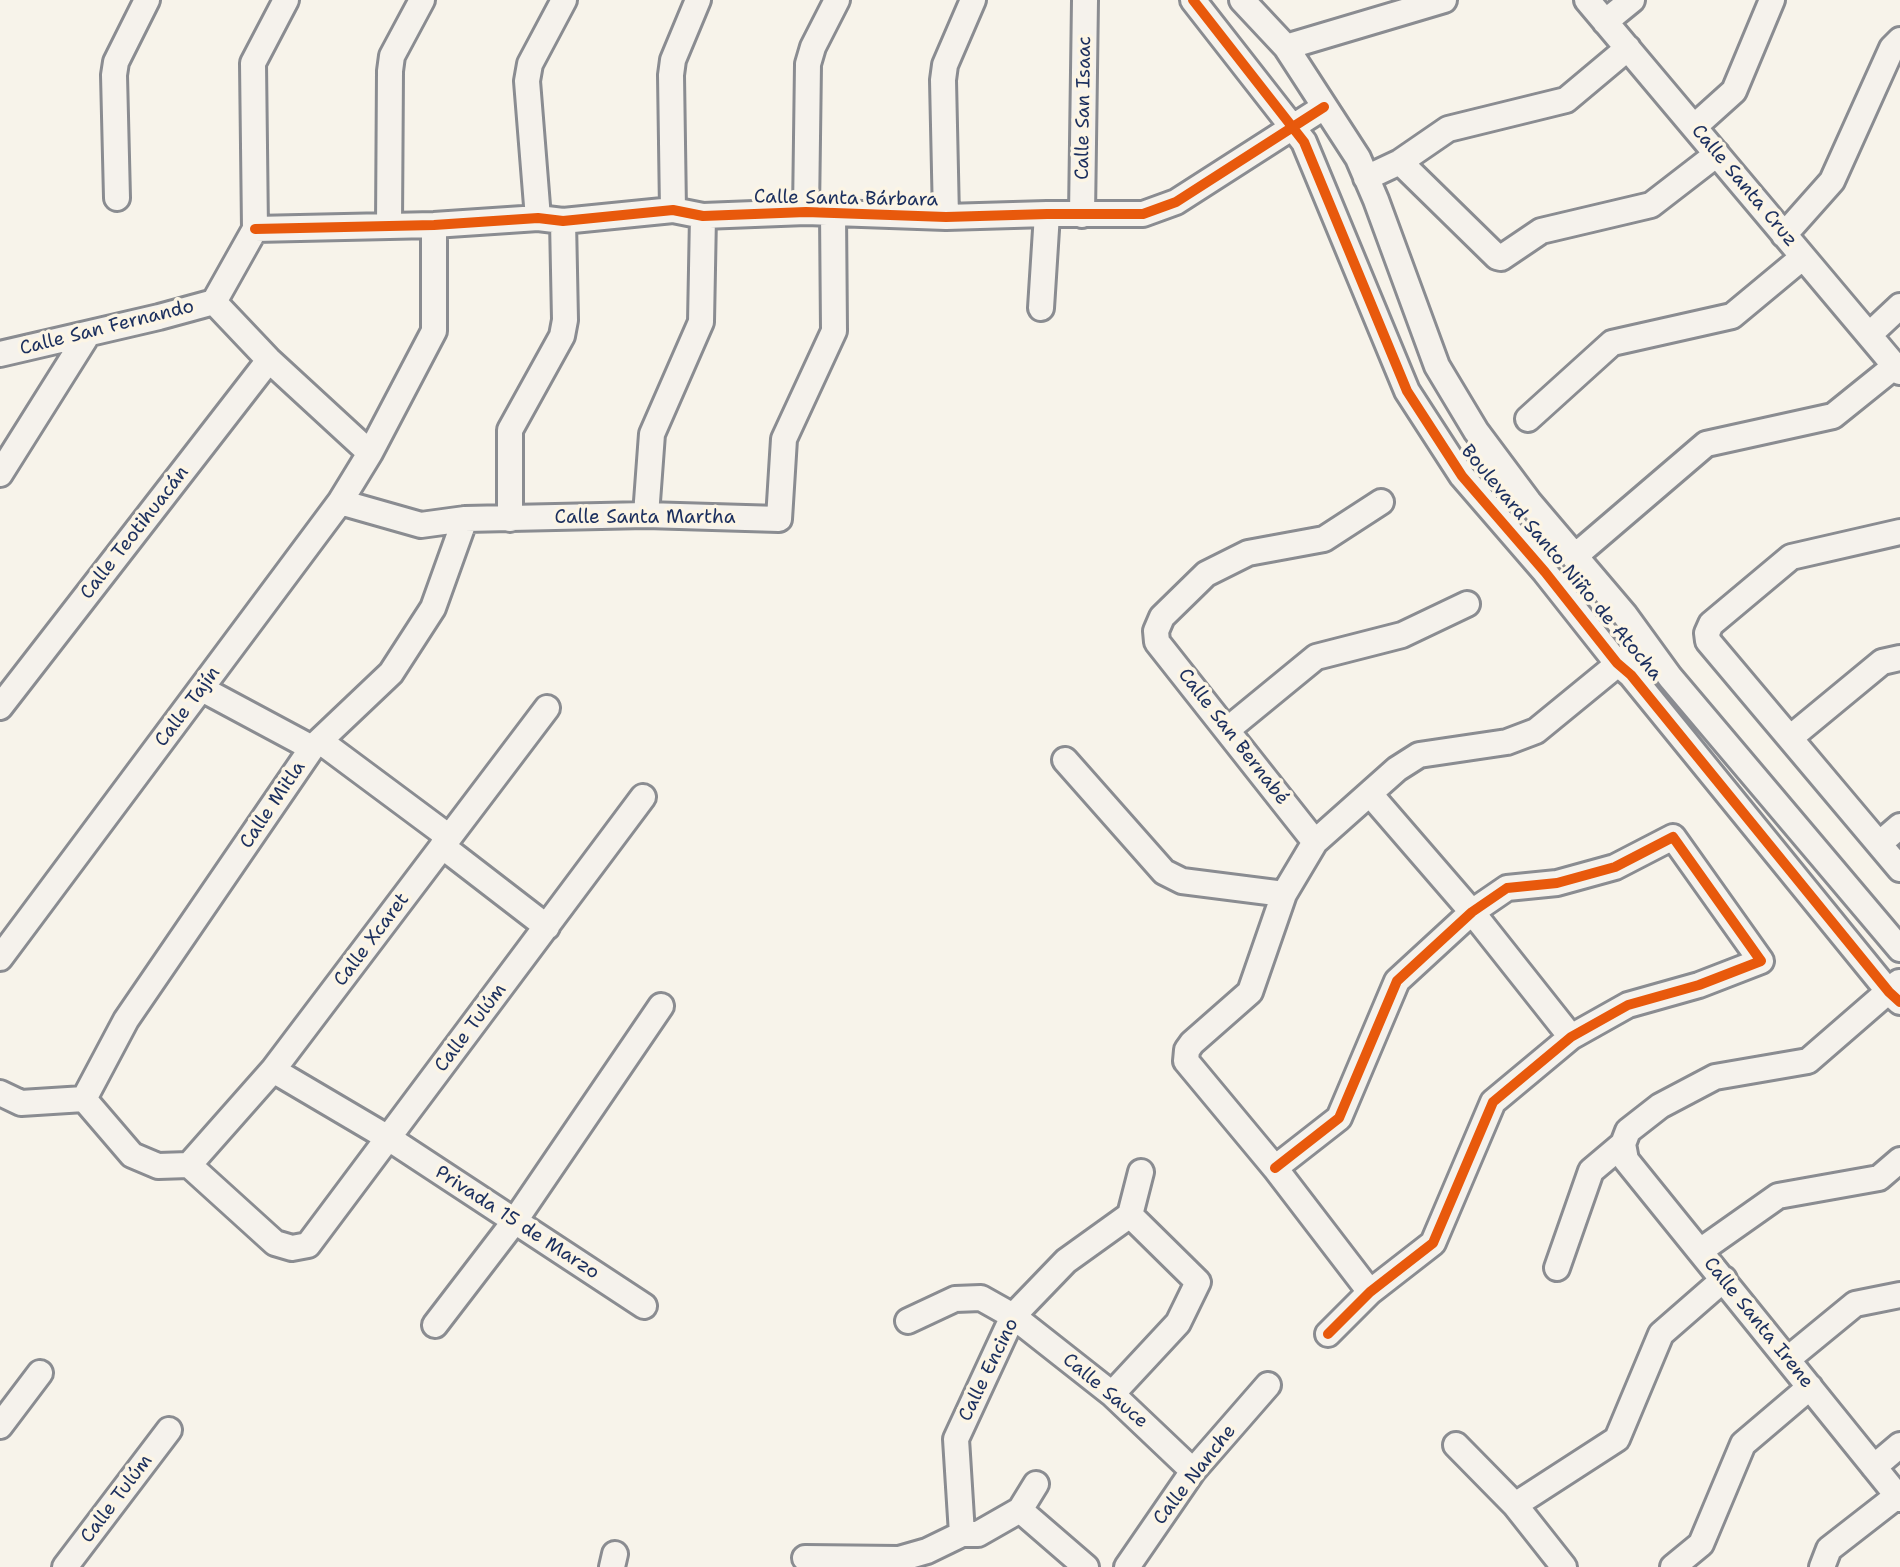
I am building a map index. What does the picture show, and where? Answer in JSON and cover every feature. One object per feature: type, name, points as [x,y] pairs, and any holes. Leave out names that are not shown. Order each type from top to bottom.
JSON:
[{"type":"street","points":[[117,198],[114,75],[116,62],[147,0]]},
{"type":"street","points":[[255,229],[253,63],[285,0]]},
{"type":"street","points":[[389,225],[392,55],[422,0]]},
{"type":"street","points":[[510,519],[510,430],[562,336],[565,320],[527,80],[530,64],[564,0]]},
{"type":"street","points":[[673,210],[671,75],[673,60],[698,0]]},
{"type":"street","points":[[806,212],[808,64],[813,47],[837,0]]},
{"type":"street","points":[[946,217],[943,80],[946,65],[973,0]]},
{"type":"street","name":"Calle San Isaac","points":[[1082,215],[1085,0]]},
{"type":"street","name":"Boulevard Santo Niño de Atocha","points":[[1193,0],[1304,142],[1407,391],[1462,476],[1896,992]]},
{"type":"street","name":"Boulevard Santo Niño de Atocha","points":[[1242,0],[1286,47],[1358,158],[1437,366],[1476,431],[1529,502],[1625,615],[1741,763],[1838,873],[1900,949]]},
{"type":"street","points":[[1286,47],[1444,0]]},
{"type":"street","name":"Calle Santa Cruz","points":[[1587,0],[1897,369]]},
{"type":"street","points":[[1605,22],[1632,0]]},
{"type":"street","points":[[1694,127],[1734,92],[1772,0]]},
{"type":"street","points":[[1784,235],[1832,181],[1892,48],[1900,40]]},
{"type":"street","points":[[1366,178],[1400,162],[1448,129],[1566,100],[1628,48]]},
{"type":"street","name":"Calle Santa Bárbara","points":[[255,229],[550,220],[673,210],[703,216],[806,212],[946,217],[1143,214],[1176,202],[1324,107]]},
{"type":"street","points":[[1400,162],[1501,258],[1541,231],[1651,205],[1717,154]]},
{"type":"street","name":"Calle Santa Martha","points":[[340,502],[421,525],[465,519],[646,515],[779,519],[784,439],[834,331],[834,214]]},
{"type":"street","points":[[1041,308],[1047,214]]},
{"type":"street","points":[[646,515],[652,434],[701,322],[703,216]]},
{"type":"street","name":"Calle Tajín","points":[[0,958],[340,502],[370,453],[434,331],[434,225]]},
{"type":"street","name":"Calle San Fernando","points":[[0,355],[214,302],[255,229]]},
{"type":"street","points":[[1528,419],[1612,343],[1732,317],[1803,257]]},
{"type":"street","points":[[214,302],[269,360],[370,453]]},
{"type":"street","points":[[1869,335],[1900,306]]},
{"type":"street","points":[[0,474],[88,334]]},
{"type":"street","name":"Calle Teotihuacán","points":[[0,707],[269,360]]},
{"type":"street","points":[[1574,556],[1706,444],[1833,416],[1897,369]]},
{"type":"street","name":"Calle San Bernabé","points":[[1315,842],[1157,642],[1157,631],[1162,617],[1206,574],[1248,552],[1324,539],[1381,502]]},
{"type":"street","name":"Calle Mitla","points":[[84,1099],[126,1020],[316,745],[391,673],[433,608],[465,519]]},
{"type":"street","points":[[1900,532],[1791,557],[1711,624],[1707,633],[1708,641],[1900,869]]},
{"type":"street","points":[[1227,730],[1316,657],[1402,635],[1467,604]]},
{"type":"street","points":[[1370,1292],[1275,1168],[1186,1061],[1187,1051],[1192,1043],[1250,992],[1284,894],[1315,842],[1397,769],[1419,755],[1507,742],[1536,731],[1645,642]]},
{"type":"street","points":[[1790,738],[1882,662],[1900,658]]},
{"type":"street","points":[[202,689],[316,745],[446,841],[547,927]]},
{"type":"street","name":"Calle Xcaret","points":[[189,1165],[273,1070],[547,708]]},
{"type":"street","points":[[1065,760],[1164,872],[1182,881],[1284,894]]},
{"type":"street","points":[[1370,794],[1472,912],[1571,1037]]},
{"type":"street","name":"Calle Tulúm","points":[[189,1165],[275,1243],[292,1248],[308,1245],[390,1139],[643,797]]},
{"type":"street","points":[[1879,844],[1900,826]]},
{"type":"street","points":[[1275,1168],[1339,1118],[1397,981],[1472,912],[1507,888],[1558,883],[1615,867],[1672,837],[1761,961],[1699,985],[1628,1005],[1571,1037],[1493,1101],[1433,1243],[1370,1292],[1328,1334]]},
{"type":"street","points":[[1557,1268],[1591,1171],[1623,1144],[1628,1131],[1660,1106],[1715,1077],[1808,1061],[1896,992]]},
{"type":"street","points":[[435,1325],[514,1222],[661,1006]]},
{"type":"street","name":"Privada 15 de Marzo","points":[[273,1070],[390,1139],[644,1306]]},
{"type":"street","points":[[0,1093],[21,1104],[84,1099],[132,1155],[158,1166],[189,1165]]},
{"type":"street","name":"Calle Santa Irene","points":[[1623,1144],[1626,1160],[1899,1498]]},
{"type":"street","points":[[1700,1251],[1778,1196],[1879,1178],[1900,1160]]},
{"type":"street","points":[[1112,1394],[1178,1323],[1198,1282],[1130,1215],[1141,1172]]},
{"type":"street","name":"Calle Encino","points":[[962,1534],[956,1439],[1013,1316],[1066,1261],[1130,1215]]},
{"type":"street","points":[[1515,1505],[1617,1439],[1661,1334],[1724,1279]]},
{"type":"street","points":[[1788,1359],[1855,1304],[1900,1295]]},
{"type":"street","name":"Calle Sauce","points":[[908,1321],[955,1299],[981,1298],[1013,1316],[1112,1394],[1193,1471]]},
{"type":"street","points":[[0,1426],[40,1373]]},
{"type":"street","name":"Calle Nanche","points":[[1127,1567],[1193,1471],[1268,1385]]},
{"type":"street","points":[[1673,1567],[1701,1544],[1743,1444],[1810,1387]]},
{"type":"street","name":"Calle Tulúm","points":[[65,1567],[169,1430]]},
{"type":"street","points":[[1456,1445],[1515,1505],[1564,1567]]},
{"type":"street","points":[[1874,1467],[1900,1445]]},
{"type":"street","points":[[805,1558],[899,1563],[962,1534],[978,1534],[1020,1510],[1037,1484]]},
{"type":"street","points":[[1822,1567],[1829,1549],[1899,1498]]},
{"type":"street","points":[[1020,1510],[1086,1567]]},
{"type":"cycle path","points":[[1193,0],[1304,142],[1407,391],[1462,476],[1545,572],[1617,663],[1631,675],[1889,992],[1900,1002]]},
{"type":"cycle path","points":[[255,229],[434,225],[538,218],[563,221],[673,210],[703,216],[806,212],[946,217],[1143,214],[1176,202],[1324,107]]},
{"type":"cycle path","points":[[1275,1168],[1339,1118],[1397,981],[1472,912],[1507,888],[1557,883],[1615,867],[1673,837],[1761,961],[1699,985],[1628,1005],[1571,1037],[1493,1102],[1433,1243],[1370,1292],[1328,1334]]}]
